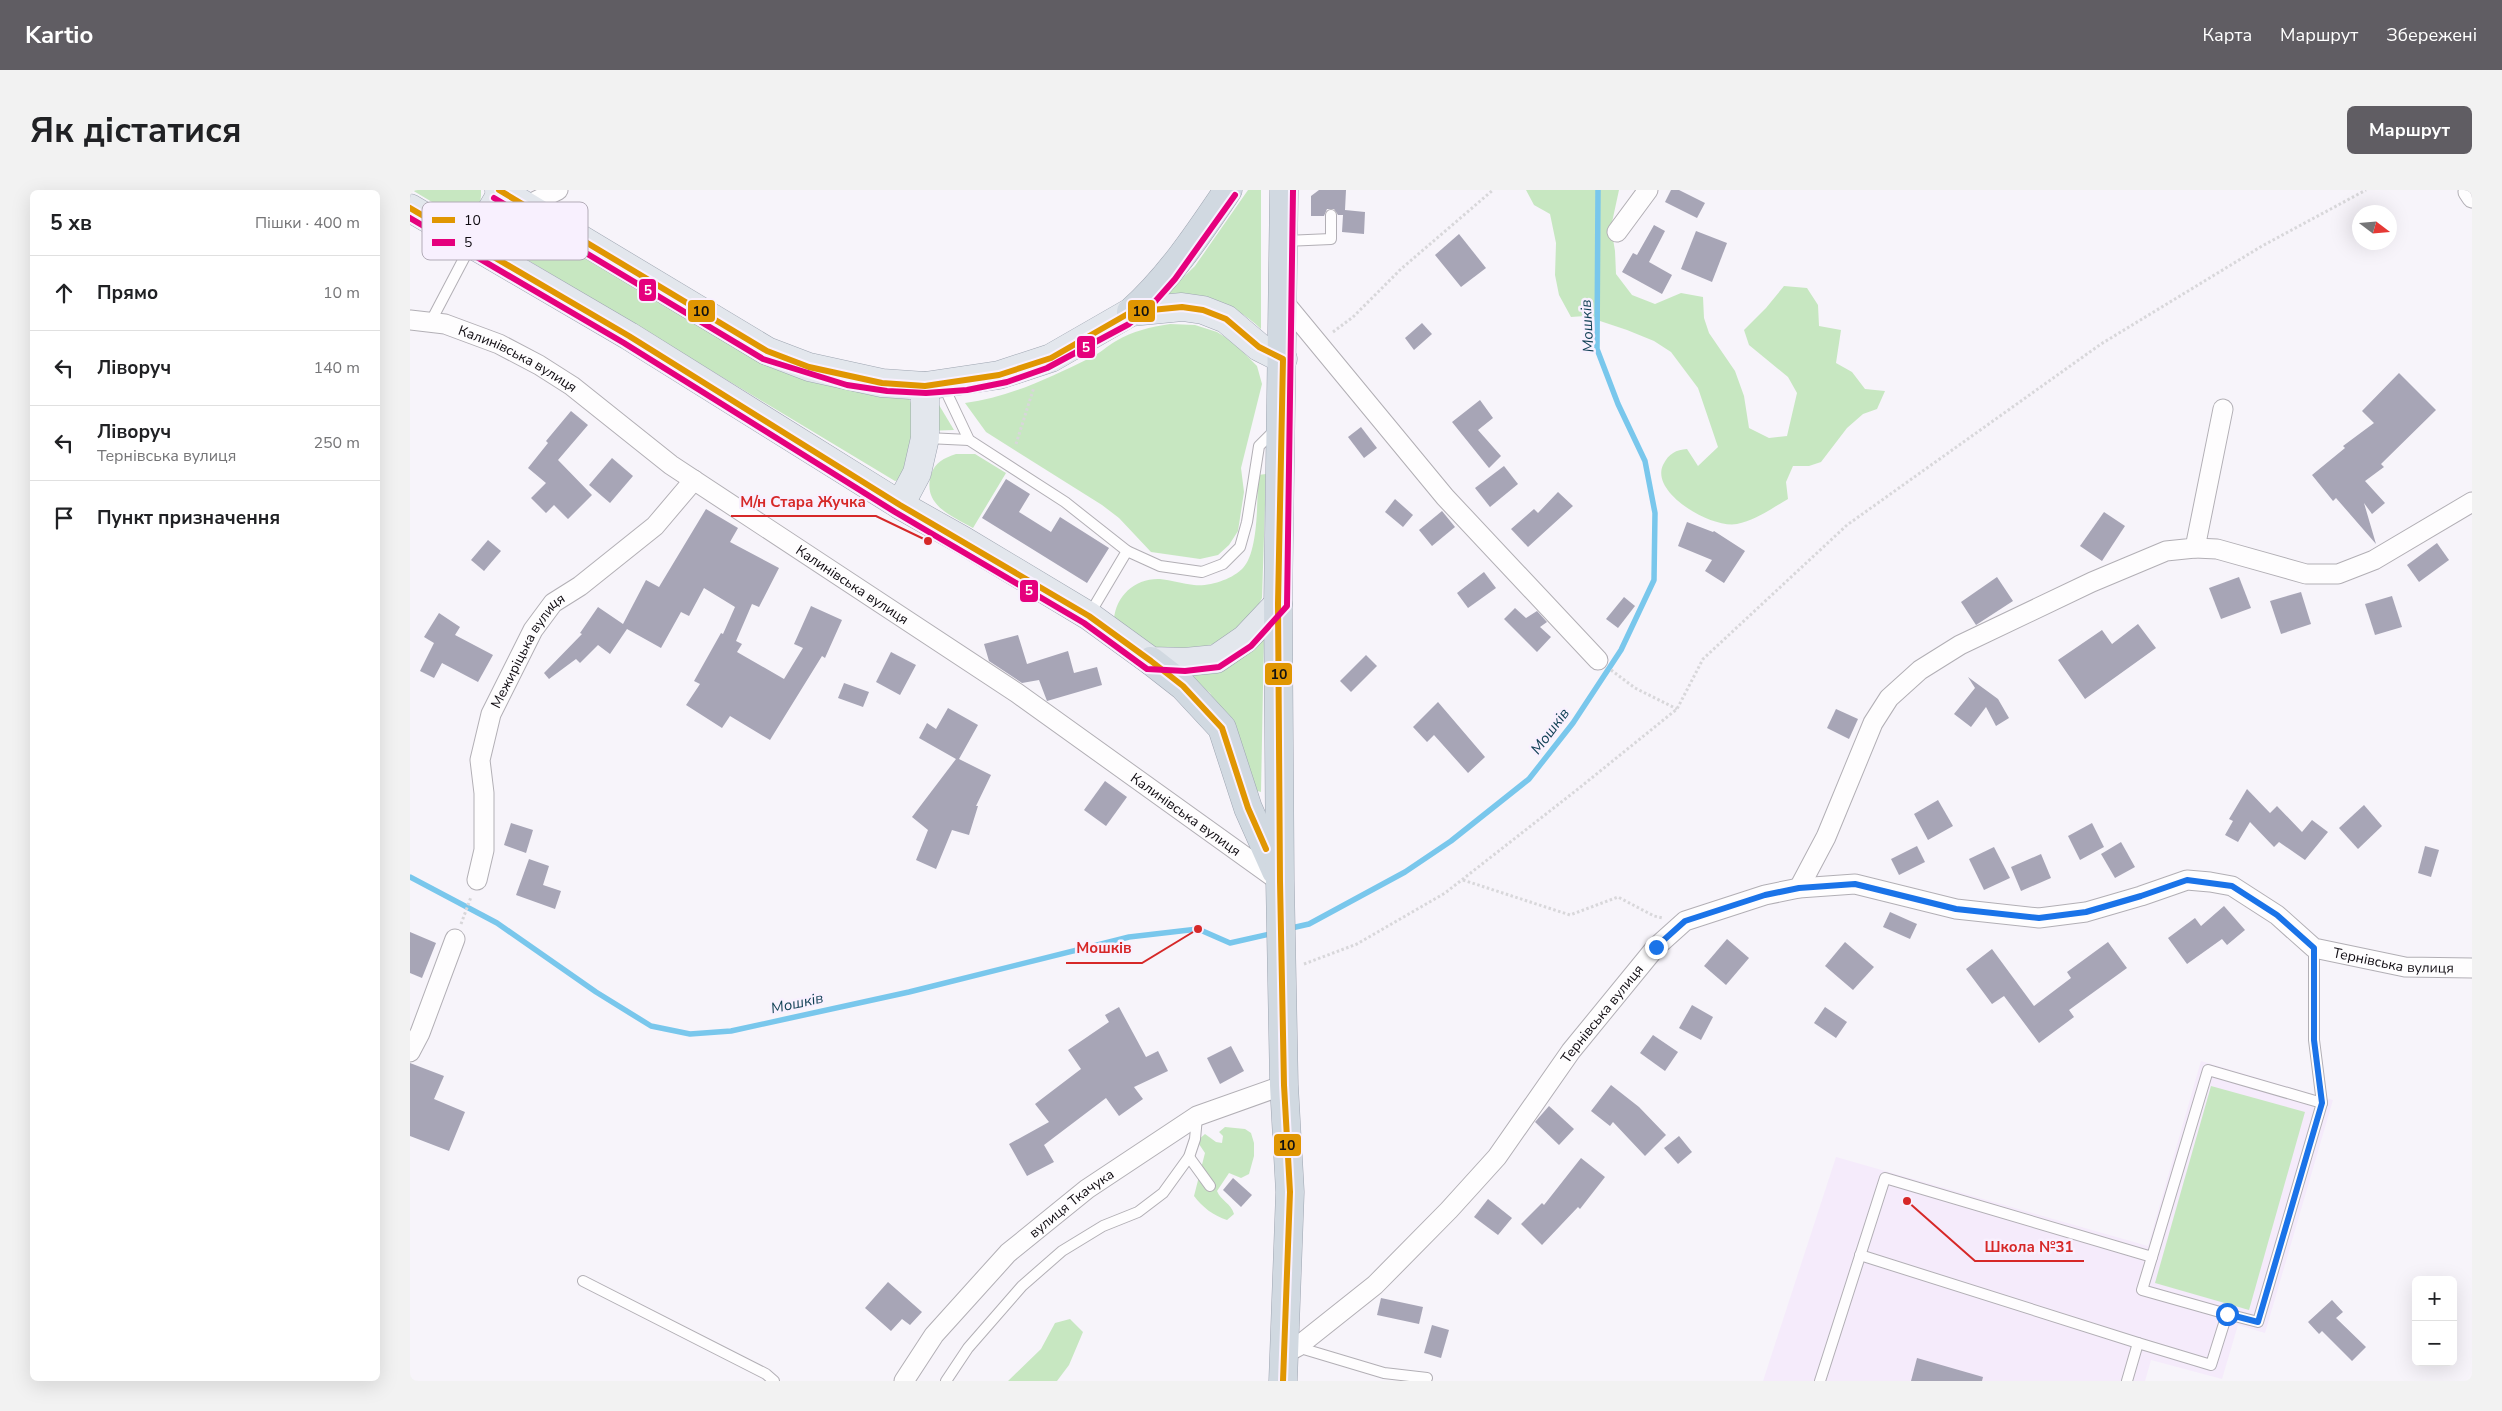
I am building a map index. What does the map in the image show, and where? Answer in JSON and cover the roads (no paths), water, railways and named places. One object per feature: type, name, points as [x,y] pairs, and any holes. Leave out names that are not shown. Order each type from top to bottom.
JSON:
[{"type":"highway","points":[[1131,312],[1146,299],[1182,257],[1228,190]]},
{"type":"highway","points":[[1283,1381],[1290,1351],[1290,1192],[1284,1085],[1292,967],[1281,894],[1278,604],[1284,302],[1284,190]]},
{"type":"highway","points":[[1151,661],[1183,686],[1222,728],[1248,808],[1281,894]]},
{"type":"main road","points":[[495,202],[501,191],[519,202]]},
{"type":"main road","points":[[410,208],[422,215]]},
{"type":"main road","points":[[588,243],[768,351],[809,367],[882,384],[934,385],[999,376],[1051,358],[1131,312],[1182,308],[1203,310],[1226,319],[1259,347],[1282,359]]},
{"type":"main road","points":[[497,260],[629,336],[900,506],[964,541],[1089,616],[1151,661],[1185,662],[1216,659],[1245,640],[1278,604]]},
{"type":"main road","points":[[900,506],[917,473],[934,385]]},
{"type":"street","points":[[534,202],[558,190]]},
{"type":"street","points":[[1617,232],[1648,190]]},
{"type":"street","points":[[1284,302],[1445,497],[1598,660]]},
{"type":"street","name":"Калинівська вулиця","points":[[410,320],[445,324],[499,344],[539,365],[572,386],[671,465],[1017,693],[1281,894]]},
{"type":"street","points":[[2195,548],[2223,409]]},
{"type":"street","name":"Межиріцька вулиця","points":[[477,880],[484,850],[484,793],[480,760],[491,714],[533,630],[553,603],[580,586],[655,526],[694,480]]},
{"type":"street","points":[[1799,888],[1826,837],[1873,723],[1889,698],[1920,670],[1960,645],[2092,582],[2166,551],[2195,548],[2217,549],[2306,574],[2338,574],[2374,560],[2472,502]]},
{"type":"street","name":"Тернівська вулиця","points":[[1290,1351],[1375,1285],[1449,1210],[1497,1157],[1577,1043],[1656,947],[1685,921],[1765,895],[1799,888],[1855,884],[1956,909],[2039,918],[2086,912],[2187,880],[2210,882],[2232,886],[2277,915],[2314,948],[2405,967],[2472,968]]},
{"type":"street","points":[[410,1052],[420,1033],[455,939]]},
{"type":"street","name":"вулиця Ткачука","points":[[904,1381],[934,1335],[1008,1253],[1087,1188],[1197,1116],[1284,1085]]},
{"type":"lane","points":[[1284,241],[1331,239],[1331,216]]},
{"type":"lane","points":[[430,323],[463,260]]},
{"type":"lane","points":[[934,385],[969,440],[1065,502],[1127,551],[1160,566],[1202,572],[1223,564],[1240,547],[1247,522],[1259,446],[1281,424]]},
{"type":"lane","points":[[925,438],[969,440]]},
{"type":"lane","points":[[1089,616],[1127,551]]},
{"type":"lane","points":[[2314,948],[2314,1040],[2322,1103],[2258,1322],[2142,1290],[2208,1070],[2322,1103]]},
{"type":"lane","points":[[946,1381],[968,1348],[1022,1286],[1062,1251],[1103,1226],[1138,1212],[1163,1193],[1189,1157],[1195,1139],[1197,1116]]},
{"type":"lane","points":[[1189,1157],[1210,1186]]},
{"type":"lane","points":[[1820,1381],[1884,1178],[2152,1257]]},
{"type":"lane","points":[[1860,1255],[2138,1344],[2211,1365],[2227,1314]]},
{"type":"lane","points":[[583,1281],[766,1374],[774,1381]]},
{"type":"lane","points":[[2127,1381],[2138,1344]]},
{"type":"lane","points":[[1290,1351],[1385,1377],[1427,1378]]},
{"type":"waterway","name":"Мошків","points":[[1287,929],[1309,924],[1405,872],[1451,841],[1529,779],[1573,723],[1621,650],[1654,580],[1655,513],[1645,461],[1618,404],[1597,349],[1598,190]]},
{"type":"waterway","name":"Мошків","points":[[410,877],[497,923],[596,992],[651,1026],[690,1034],[731,1031],[909,992],[1129,937],[1198,929],[1230,943],[1274,933]]},
{"type":"place","name":"М/н Стара Жучка","points":[[928,541]]},
{"type":"place","name":"Мошків","points":[[1198,929]]},
{"type":"place","name":"Школа №31","points":[[1907,1201]]}]
